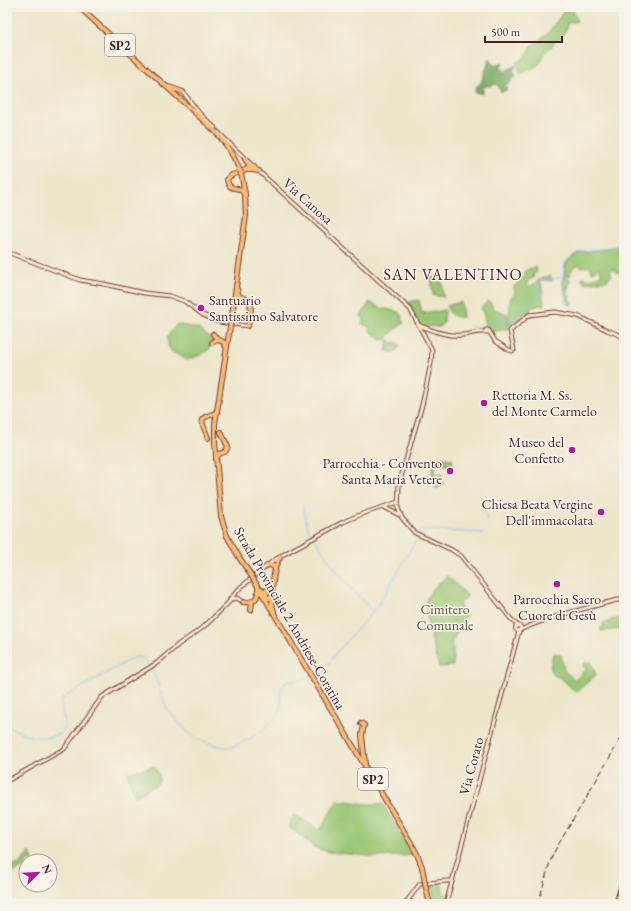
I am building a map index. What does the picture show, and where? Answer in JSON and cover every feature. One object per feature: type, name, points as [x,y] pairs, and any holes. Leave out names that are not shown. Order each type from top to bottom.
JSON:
[{"type":"main road","name":"Strada Provinciale 2 Andriese-Coratina","points":[[79,7],[214,130],[230,150],[241,174],[246,198],[245,220],[238,276],[215,424],[215,446],[219,495],[225,530],[231,544],[414,848],[422,867],[429,904]]},
{"type":"main road","points":[[161,82],[183,92],[199,113],[245,159],[250,169]]},
{"type":"main road","points":[[183,92],[179,92],[178,95],[185,103]]},
{"type":"main road","points":[[246,198],[241,190],[231,188],[227,180],[232,175],[250,169],[259,171]]},
{"type":"main road","name":"Via Canosa","points":[[259,171],[410,309],[432,350],[421,403],[398,483],[397,502]]},
{"type":"main road","points":[[236,188],[240,185],[241,174]]},
{"type":"main road","points":[[7,252],[80,280],[144,293],[170,296],[184,301],[203,315],[216,321],[248,326],[250,304],[249,301],[240,297],[236,287]]},
{"type":"main road","points":[[233,307],[237,300],[245,299]]},
{"type":"main road","points":[[418,325],[437,332],[463,336],[476,332],[487,332],[495,341],[509,350],[513,350],[511,330],[529,315],[557,312],[578,316],[624,337]]},
{"type":"main road","points":[[212,343],[217,339],[225,339],[229,334]]},
{"type":"main road","points":[[217,339],[225,344],[227,350]]},
{"type":"main road","points":[[207,435],[202,420],[205,417],[215,414],[217,410]]},
{"type":"main road","points":[[210,416],[213,418],[215,424]]},
{"type":"main road","points":[[216,461],[217,456],[225,452],[228,447],[222,433]]},
{"type":"main road","points":[[215,446],[217,451],[221,453]]},
{"type":"main road","points":[[279,624],[273,609],[272,596],[275,566],[281,556],[343,522],[397,502]]},
{"type":"main road","points":[[397,502],[399,515],[411,531],[452,550],[461,556],[518,629],[526,625],[578,610],[624,599]]},
{"type":"main road","points":[[397,502],[401,517],[411,530],[419,535]]},
{"type":"main road","points":[[384,507],[399,515]]},
{"type":"main road","points":[[7,781],[64,749],[102,697],[162,660],[179,644],[208,623],[239,589],[268,565],[275,566]]},
{"type":"main road","points":[[272,596],[270,598],[266,597],[266,593],[273,585]]},
{"type":"main road","points":[[246,601],[258,595],[257,586]]},
{"type":"main road","points":[[257,586],[264,591],[269,590]]},
{"type":"main road","points":[[239,589],[237,593],[246,601],[250,610]]},
{"type":"main road","points":[[234,594],[246,601]]},
{"type":"main road","points":[[225,605],[232,599],[246,601],[262,599],[269,606]]},
{"type":"main road","name":"Via Corato","points":[[449,880],[454,875],[518,629]]},
{"type":"main road","points":[[362,725],[367,770]]},
{"type":"main road","points":[[358,754],[362,756],[364,753]]},
{"type":"main road","points":[[616,904],[624,878]]},
{"type":"main road","points":[[413,903],[409,903],[407,901],[420,884],[449,880],[446,904]]},
{"type":"main road","points":[[427,890],[434,904]]},
{"type":"main road","points":[[411,895],[413,903]]},
{"type":"green space","points":[[567,7],[578,7],[572,14],[576,16],[577,21],[567,23],[567,28],[561,38],[554,42],[554,44],[543,54],[540,63],[531,71],[529,69],[521,74],[517,63],[524,58],[537,41],[548,33]]},
{"type":"green space","points":[[490,58],[495,66],[502,62],[503,64],[499,66],[504,72],[515,65],[516,67],[513,69],[516,77],[511,79],[511,82],[505,85],[507,90],[501,92],[497,84],[483,87],[483,94],[475,92],[476,87],[481,83]]},
{"type":"green space","points":[[624,243],[624,250],[622,253],[624,255],[624,270],[617,273],[615,269],[610,270],[612,276],[608,277],[608,280],[584,283],[581,278],[585,277],[587,280],[602,275],[599,267],[595,269],[596,271],[592,272],[590,266],[581,267],[579,264],[575,266],[570,276],[566,275],[566,278],[570,279],[569,287],[565,288],[568,288],[567,295],[570,296],[569,301],[573,301],[572,305],[568,305],[563,284],[566,264],[569,260],[576,254],[582,252],[608,249]]},
{"type":"green space","points":[[536,267],[537,272],[533,274],[534,278],[529,280],[527,283],[530,287],[539,279],[546,276],[550,276],[552,281],[544,280],[541,282],[544,305],[535,306],[530,309],[531,313],[520,318],[511,327],[509,319],[510,298],[515,293],[514,287],[526,275],[524,272],[530,268],[533,269]]},
{"type":"green space","points":[[431,277],[441,277],[444,297],[433,295]]},
{"type":"green space","points":[[419,300],[422,314],[445,310],[444,323],[442,323],[440,327],[426,327],[419,324],[410,308],[409,302]]},
{"type":"green space","points":[[488,301],[494,309],[507,314],[509,329],[491,332],[486,325],[481,308]]},
{"type":"green space","points":[[369,302],[381,308],[399,312],[402,316],[404,323],[387,338],[391,342],[397,342],[400,345],[395,353],[386,351],[388,343],[386,339],[381,340],[370,331],[370,327],[362,324],[364,319],[361,316],[367,306],[369,306]]},
{"type":"green space","points":[[461,302],[463,317],[457,317],[451,314],[447,306]]},
{"type":"green space","points":[[177,324],[199,329],[211,339],[211,346],[208,351],[186,360],[172,352],[168,345],[167,337]]},
{"type":"green space","points":[[433,457],[453,459],[452,467],[449,467],[449,465],[435,464],[435,474],[442,475],[443,484],[436,489],[432,472]]},
{"type":"green space","name":"Cimitero Comunale","points":[[447,576],[468,596],[459,605],[466,616],[451,643],[453,650],[453,666],[439,667],[428,626],[426,600],[431,591]]},
{"type":"green space","points":[[622,617],[623,630],[601,631],[600,628],[603,627],[603,623]]},
{"type":"green space","points":[[553,653],[561,655],[564,671],[575,680],[586,669],[583,665],[590,661],[596,675],[576,692],[561,678],[554,675],[550,670]]},
{"type":"green space","points":[[154,766],[159,775],[159,782],[135,796],[127,773]]},
{"type":"green space","points":[[338,800],[367,804],[383,804],[413,855],[379,857],[330,852],[315,848],[288,826],[294,815],[320,830]]},
{"type":"green space","points":[[7,865],[18,865],[18,870],[7,875]]},
{"type":"green space","points":[[430,883],[441,884],[444,894],[447,896],[443,904],[435,898],[432,893]]},
{"type":"waterway","points":[[567,305],[562,282],[565,263],[577,253],[582,251],[609,248],[624,244]]},
{"type":"waterway","points":[[486,326],[497,320],[519,317],[525,303],[538,298],[540,292],[540,281],[561,278]]},
{"type":"waterway","points":[[471,327],[484,326]]},
{"type":"waterway","points":[[482,495],[487,522]]},
{"type":"waterway","points":[[303,506],[307,526],[313,537]]},
{"type":"waterway","points":[[314,678],[323,673],[335,654],[377,607],[421,532],[426,530],[483,533]]},
{"type":"waterway","points":[[315,539],[335,568],[373,612]]},
{"type":"waterway","points":[[7,725],[24,734],[34,737],[45,737],[61,733],[65,725],[61,708],[63,698],[131,659],[139,657],[146,661],[155,676],[168,711],[188,732],[194,737],[208,743],[230,747],[253,737],[279,715],[281,710],[281,689],[285,683],[311,678]]},
{"type":"railway","points":[[538,904],[554,852],[624,733]]},
{"type":"place","name":"Santuario Santissimo Salvatore","points":[[201,308]]},
{"type":"place","name":"Rettoria M. Ss. del Monte Carmelo","points":[[484,403]]},
{"type":"place","name":"Museo del Confetto","points":[[572,450]]},
{"type":"place","name":"Parrocchia - Convento Santa Maria Vetere","points":[[450,471]]},
{"type":"place","name":"Chiesa Beata Vergine Dell'immacolata","points":[[601,512]]},
{"type":"place","name":"Parrocchia Sacro Cuore di Gesù","points":[[557,584]]},
{"type":"district","name":"SAN VALENTINO","points":[[453,274]]}]
